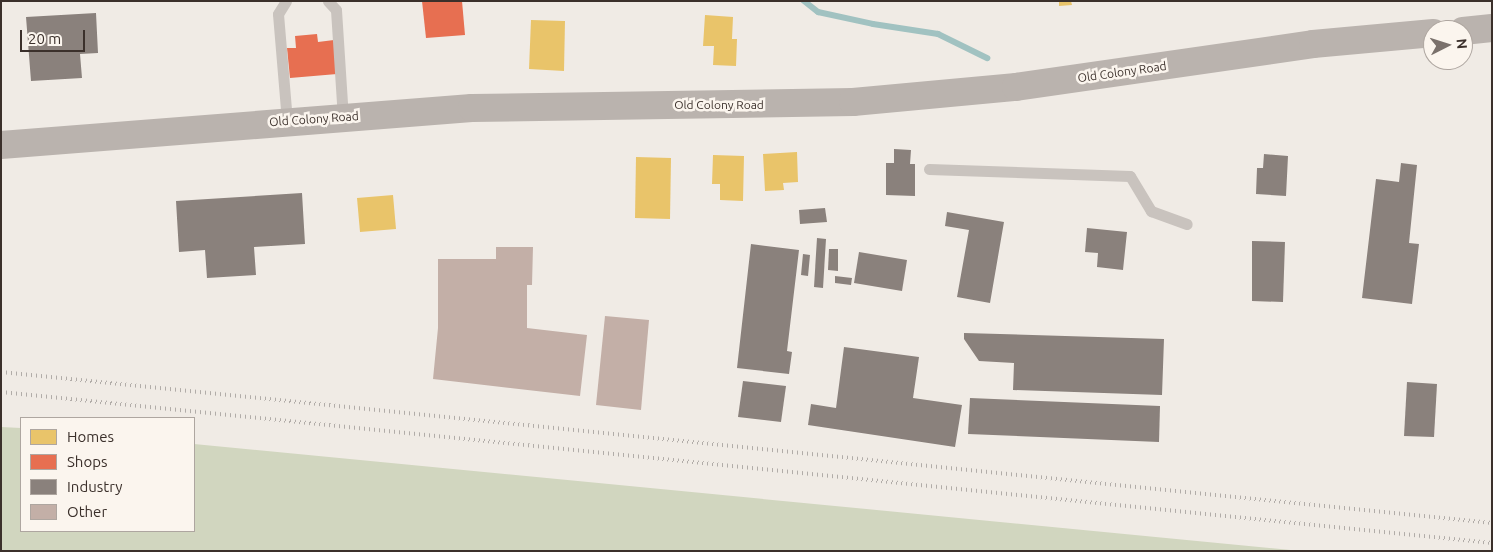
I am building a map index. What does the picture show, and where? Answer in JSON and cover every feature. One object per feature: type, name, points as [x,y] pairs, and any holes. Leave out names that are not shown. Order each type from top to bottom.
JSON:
[{"type":"main road","points":[[1473,30],[1492,28]]},
{"type":"main road","name":"Old Colony Road","points":[[1,145],[286,121],[472,108],[579,105],[779,104],[873,100],[1016,87],[1322,43],[1423,34]]},
{"type":"lane","points":[[286,1],[278,14],[286,121]]},
{"type":"lane","points":[[328,1],[336,10],[343,117]]},
{"type":"lane","points":[[928,169],[1130,176],[1151,211],[1187,224]]},
{"type":"green space","points":[[1,427],[20,428],[20,532],[195,532],[195,444],[1301,551],[1,551]]},
{"type":"building: Homes","points":[[1059,1],[1071,1],[1072,5],[1059,6]]},
{"type":"building: Homes","points":[[705,15],[733,17],[732,39],[737,39],[736,66],[713,65],[714,46],[703,46]]},
{"type":"building: Homes","points":[[531,20],[565,21],[564,71],[529,69]]},
{"type":"building: Homes","points":[[797,152],[798,182],[783,183],[784,190],[765,191],[763,154]]},
{"type":"building: Homes","points":[[713,155],[744,156],[743,201],[720,200],[720,184],[712,184]]},
{"type":"building: Homes","points":[[636,157],[671,158],[670,219],[635,218]]},
{"type":"building: Homes","points":[[393,195],[396,229],[360,232],[357,198]]},
{"type":"building: Shops","points":[[422,1],[462,1],[465,35],[426,38]]},
{"type":"building: Shops","points":[[317,34],[318,42],[334,40],[337,74],[290,78],[287,48],[296,48],[295,36]]},
{"type":"building: Industry","points":[[96,13],[98,53],[80,54],[82,78],[31,81],[26,17]]},
{"type":"building: Industry","points":[[894,149],[911,150],[910,164],[915,164],[915,196],[886,195],[886,163],[894,163]]},
{"type":"building: Industry","points":[[1264,154],[1288,156],[1286,196],[1256,194],[1257,168],[1263,168]]},
{"type":"building: Industry","points":[[1401,163],[1417,165],[1409,243],[1419,244],[1412,304],[1362,298],[1376,179],[1399,182]]},
{"type":"building: Industry","points":[[302,193],[305,244],[254,247],[256,275],[207,278],[205,250],[179,252],[176,201]]},
{"type":"building: Industry","points":[[825,208],[827,222],[800,224],[799,210]]},
{"type":"building: Industry","points":[[947,212],[1004,222],[990,303],[957,297],[969,230],[945,226]]},
{"type":"building: Industry","points":[[1087,228],[1127,232],[1123,270],[1097,267],[1098,253],[1085,252]]},
{"type":"building: Industry","points":[[817,238],[826,239],[823,288],[814,287]]},
{"type":"building: Industry","points":[[1252,241],[1285,242],[1283,302],[1252,301]]},
{"type":"building: Industry","points":[[751,244],[799,250],[787,351],[792,352],[789,374],[737,368]]},
{"type":"building: Industry","points":[[829,249],[838,249],[838,271],[828,270]]},
{"type":"building: Industry","points":[[859,252],[907,260],[902,291],[854,283]]},
{"type":"building: Industry","points":[[803,254],[810,255],[808,276],[801,275]]},
{"type":"building: Industry","points":[[835,276],[852,278],[851,285],[835,283]]},
{"type":"building: Industry","points":[[964,333],[1164,339],[1162,395],[1013,390],[1014,363],[979,361],[964,339]]},
{"type":"building: Industry","points":[[844,347],[919,357],[913,398],[962,405],[955,447],[808,425],[811,404],[836,408]]},
{"type":"building: Industry","points":[[743,381],[786,386],[781,422],[738,417]]},
{"type":"building: Industry","points":[[1407,382],[1437,384],[1434,437],[1404,436]]},
{"type":"building: Industry","points":[[970,398],[1160,406],[1159,442],[968,434]]},
{"type":"building: Other","points":[[496,247],[533,247],[532,285],[527,285],[527,328],[587,335],[580,396],[433,379],[438,328],[438,259],[496,259]]},
{"type":"building: Other","points":[[605,316],[649,320],[641,410],[596,405]]},
{"type":"waterway","points":[[804,1],[818,12],[873,24],[938,34],[987,58]]},
{"type":"railway","points":[[1,372],[1492,523]]},
{"type":"railway","points":[[1,392],[1492,543]]}]
